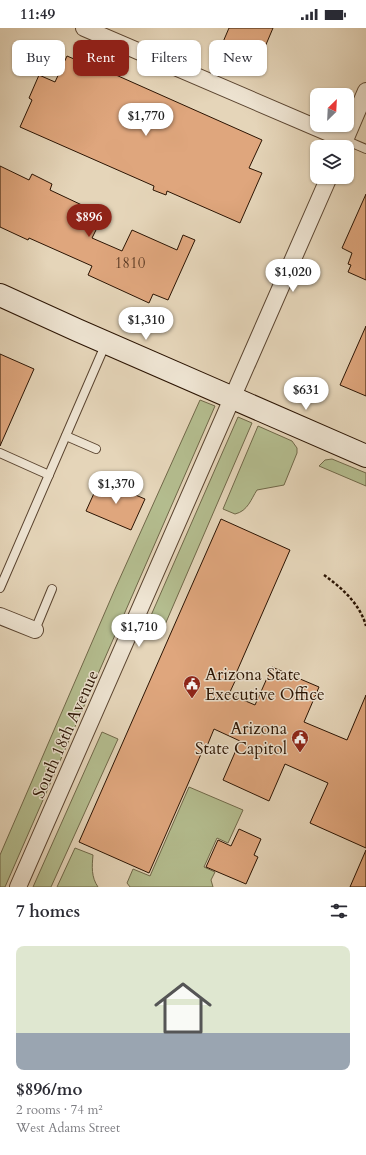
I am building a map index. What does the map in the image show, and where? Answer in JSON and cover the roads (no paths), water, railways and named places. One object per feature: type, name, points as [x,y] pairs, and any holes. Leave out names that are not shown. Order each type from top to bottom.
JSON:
[{"type":"main road","points":[[0,294],[366,456]]},
{"type":"street","points":[[84,28],[335,140]]},
{"type":"street","points":[[346,140],[366,91]]},
{"type":"street","name":"South 18th Avenue","points":[[18,887],[326,184]]},
{"type":"street","points":[[0,616],[35,630]]},
{"type":"lane","points":[[354,146],[366,149]]},
{"type":"lane","points":[[0,588],[107,342]]},
{"type":"lane","points":[[66,436],[96,448]]},
{"type":"lane","points":[[0,453],[49,475]]},
{"type":"lane","points":[[35,630],[52,589]]},
{"type":"place","name":"Arizona State Executive Office","points":[[192,699]]},
{"type":"place","name":"Arizona State Capitol","points":[[300,753]]}]
